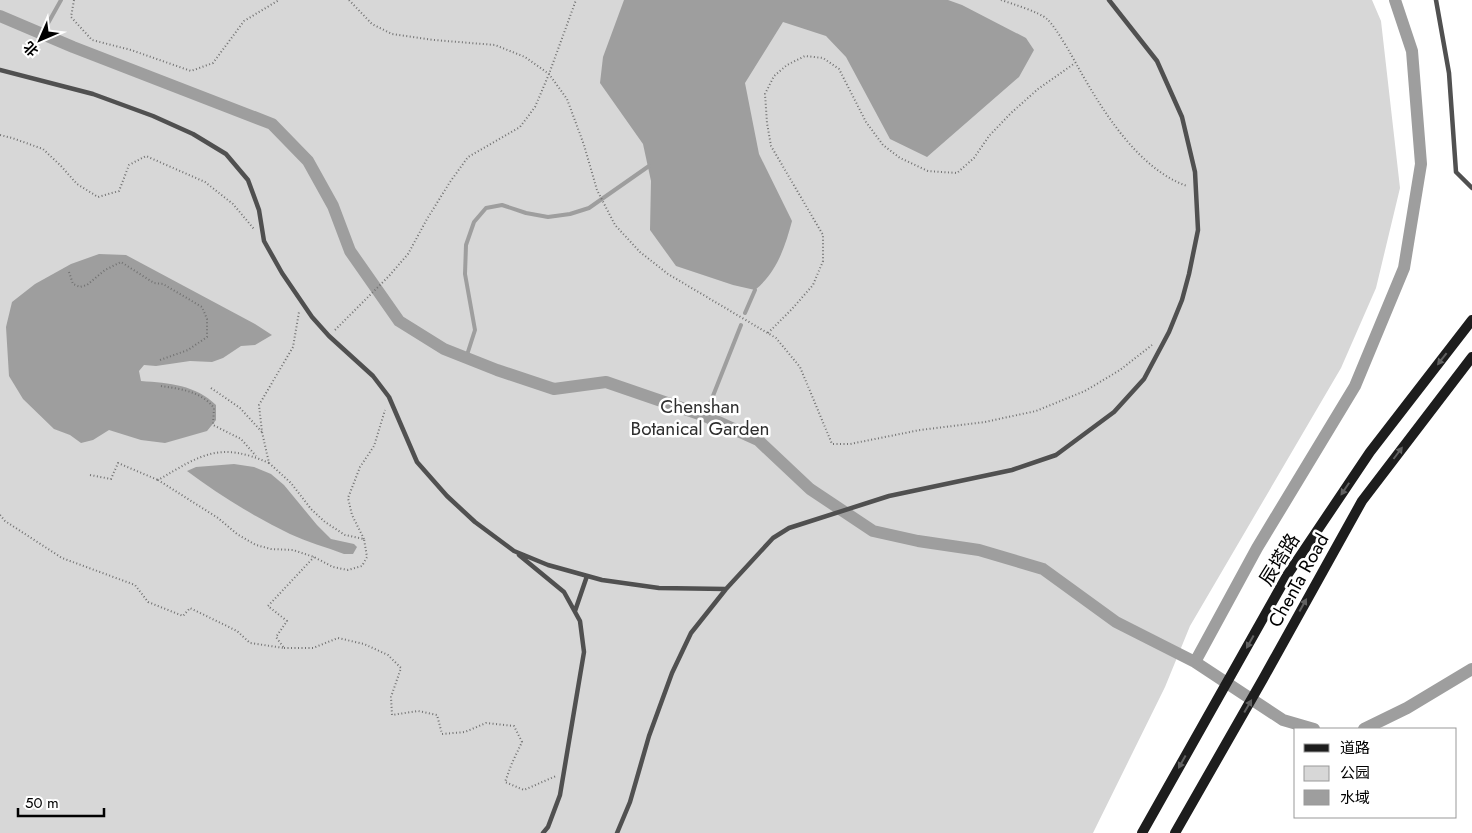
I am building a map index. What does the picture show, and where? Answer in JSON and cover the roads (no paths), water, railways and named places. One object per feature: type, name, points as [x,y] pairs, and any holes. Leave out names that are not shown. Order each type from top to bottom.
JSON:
[{"type":"main road","name":"辰塔路","points":[[1142,833],[1288,574],[1370,452],[1472,320]]},
{"type":"main road","name":"ChenTa Road","points":[[1175,833],[1362,501],[1472,357]]},
{"type":"lane","points":[[617,833],[630,802],[649,736],[672,673],[692,633],[726,589],[772,538],[789,528],[890,496],[1012,470],[1056,455],[1114,412],[1144,379],[1169,332],[1182,300],[1198,230],[1195,172],[1182,117],[1157,61],[1109,0]]},
{"type":"lane","points":[[1436,0],[1450,73],[1456,172],[1472,188]]},
{"type":"lane","points":[[0,70],[93,94],[153,116],[193,134],[226,154],[248,180],[259,210],[264,241],[282,273],[300,302],[329,336],[374,376],[389,397],[417,462],[447,496],[475,522],[564,592],[580,621],[584,652],[560,794],[548,827],[542,833]]},
{"type":"lane","points":[[514,551],[548,565],[602,580],[659,588],[726,589]]},
{"type":"lane","points":[[575,611],[587,576]]},
{"type":"water","points":[[624,0],[948,0],[962,5],[1026,38],[1034,50],[1019,77],[927,157],[890,139],[846,57],[826,36],[783,22],[745,83],[759,154],[792,221],[783,250],[775,267],[755,290],[733,285],[676,266],[650,230],[651,181],[643,144],[600,83],[603,57]]},
{"type":"water","points":[[99,254],[126,255],[272,335],[255,345],[241,346],[223,358],[212,362],[190,361],[156,366],[144,365],[139,371],[141,381],[182,386],[200,393],[216,405],[216,420],[207,431],[165,443],[141,440],[109,430],[93,440],[81,443],[70,435],[54,429],[23,399],[9,376],[6,327],[12,302],[35,284],[71,264]]},
{"type":"water","points":[[234,464],[254,467],[271,474],[284,485],[331,539],[354,544],[357,547],[353,554],[344,554],[290,534],[237,505],[187,471],[196,467]]},
{"type":"waterway","points":[[42,34],[61,0]]},
{"type":"waterway","points":[[1195,662],[1257,548],[1355,386],[1404,268],[1421,164],[1412,51],[1395,0]]},
{"type":"waterway","points":[[0,16],[73,47],[272,124],[308,161],[333,206],[350,251],[399,321],[444,349],[497,370],[554,389],[606,382],[705,416],[758,440],[810,489],[873,531],[918,541],[979,550],[1043,569],[1116,622],[1195,662],[1283,720],[1311,728]]},
{"type":"waterway","points":[[466,358],[475,330],[465,274],[466,245],[474,222],[486,208],[502,205],[526,213],[548,217],[570,214],[589,208],[649,166]]},
{"type":"waterway","points":[[745,313],[755,290]]},
{"type":"waterway","points":[[705,416],[741,325]]},
{"type":"waterway","points":[[1366,728],[1407,708],[1472,669]]},
{"type":"park label","name":"Chenshan Botanical Garden","points":[[700,417]]}]
